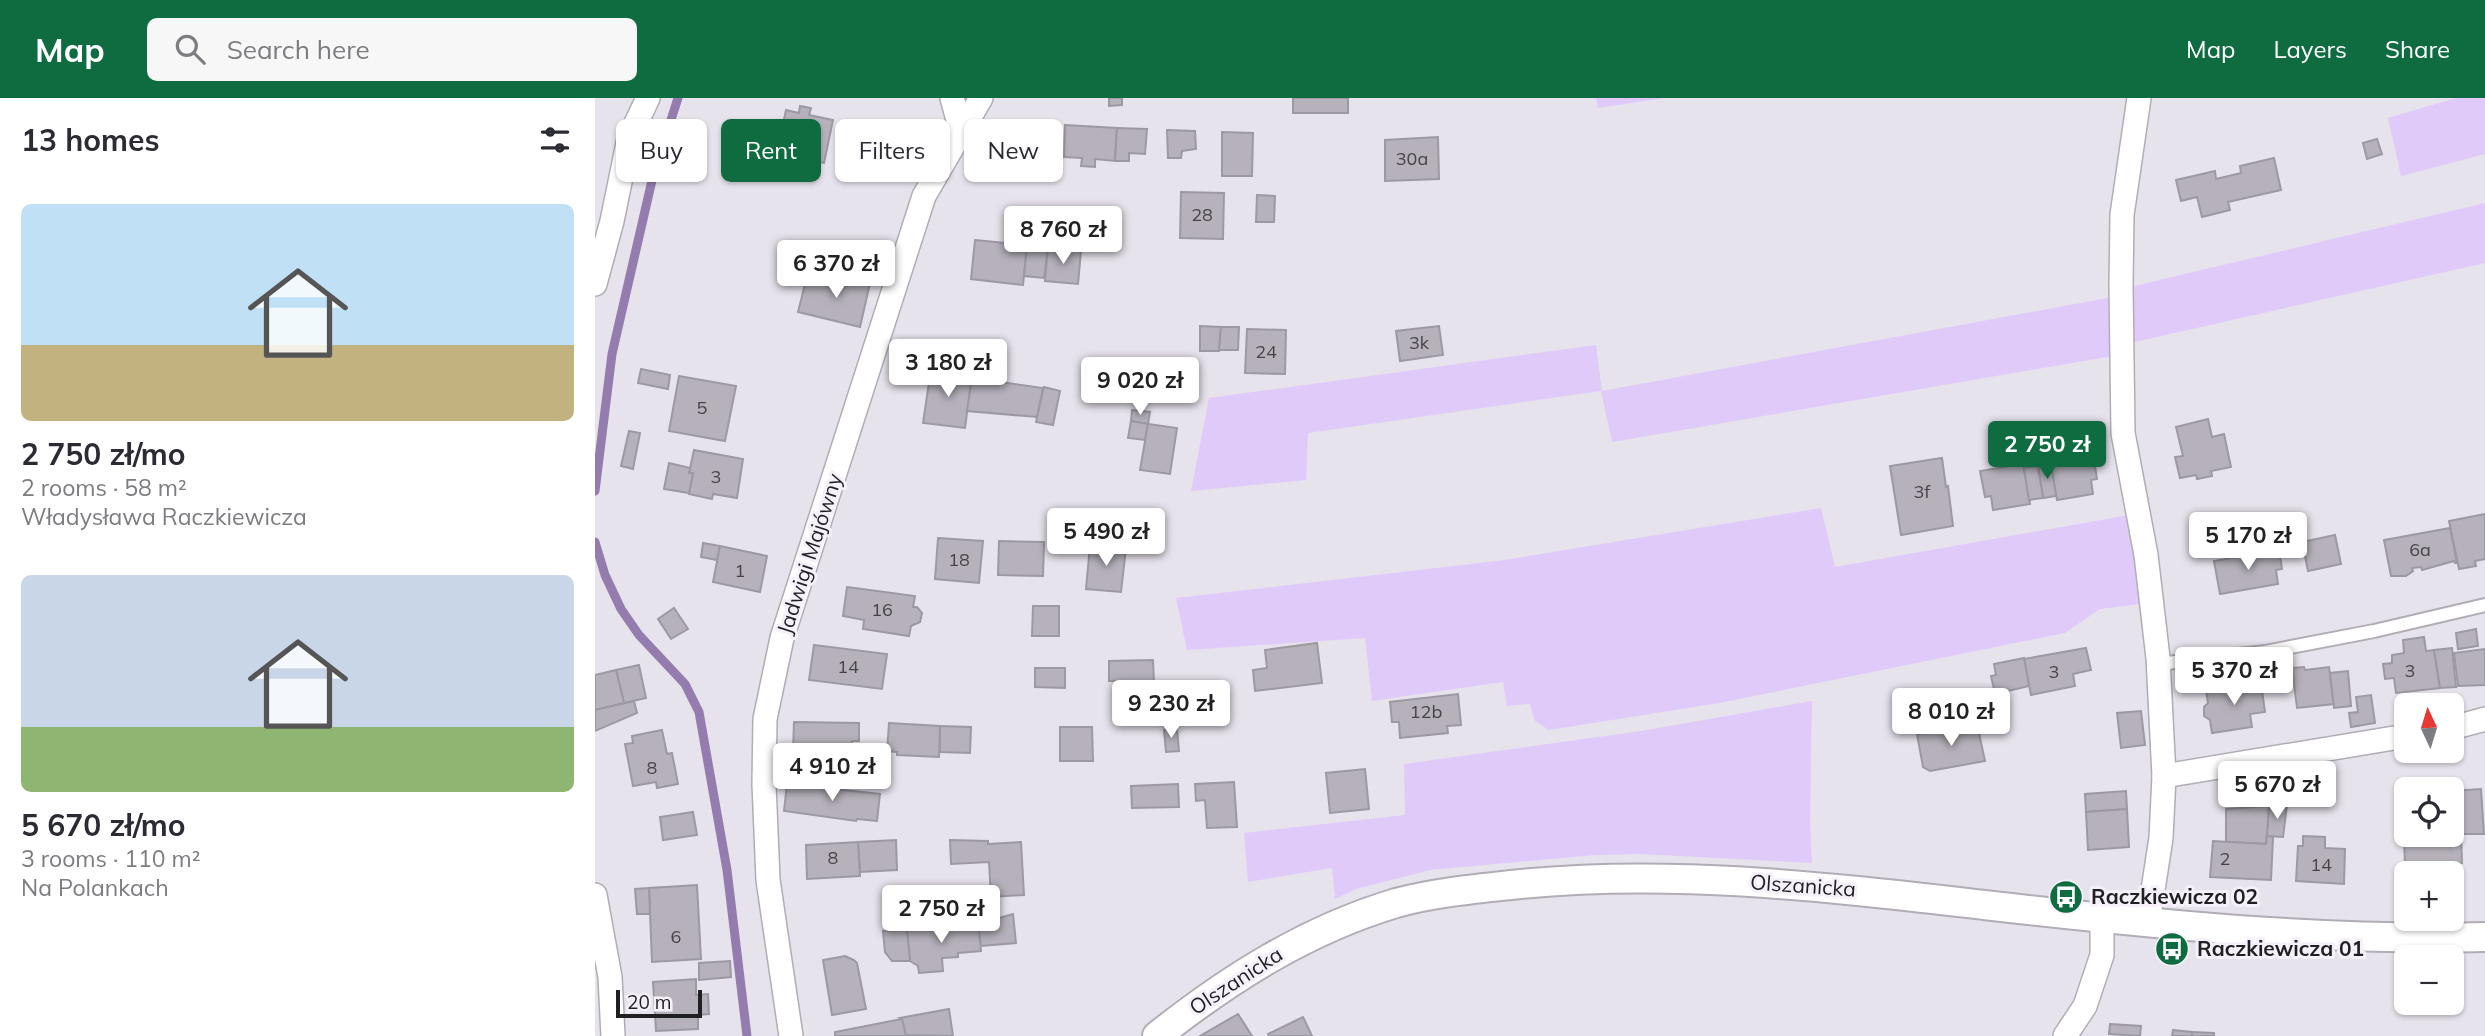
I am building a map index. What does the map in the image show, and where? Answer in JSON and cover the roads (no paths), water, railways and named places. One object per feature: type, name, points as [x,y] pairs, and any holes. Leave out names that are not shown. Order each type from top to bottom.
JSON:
[{"type":"street","points":[[595,284],[613,221],[629,138],[647,98]]},
{"type":"street","points":[[952,98],[961,131]]},
{"type":"street","name":"Jadwigi Majówny","points":[[791,1036],[768,880],[764,784],[765,719],[782,638],[924,196],[981,98]]},
{"type":"street","points":[[2140,98],[2122,215],[2123,433],[2146,555],[2158,664],[2164,776],[2161,838],[2148,922]]},
{"type":"street","points":[[2464,725],[2485,719]]},
{"type":"street","points":[[2164,776],[2394,738]]},
{"type":"street","name":"Olszanicka","points":[[1157,1036],[1240,975],[1323,930],[1398,903],[1467,890],[1541,882],[1616,878],[1691,879],[1860,891],[2102,918],[2351,937],[2485,937]]},
{"type":"street","points":[[595,895],[610,977],[613,1036]]},
{"type":"street","points":[[2065,1036],[2085,1006],[2102,955],[2102,918]]},
{"type":"lane","points":[[2158,664],[2265,652],[2374,631],[2485,605]]},
{"type":"waterway","points":[[595,491],[612,354],[653,176],[678,98]]},
{"type":"waterway","points":[[595,542],[605,575],[621,609],[639,635],[685,684],[699,712],[727,870],[747,1036]]},
{"type":"place","name":"Raczkiewicza 02","points":[[2066,897]]},
{"type":"place","name":"Raczkiewicza 01","points":[[2172,949]]}]
